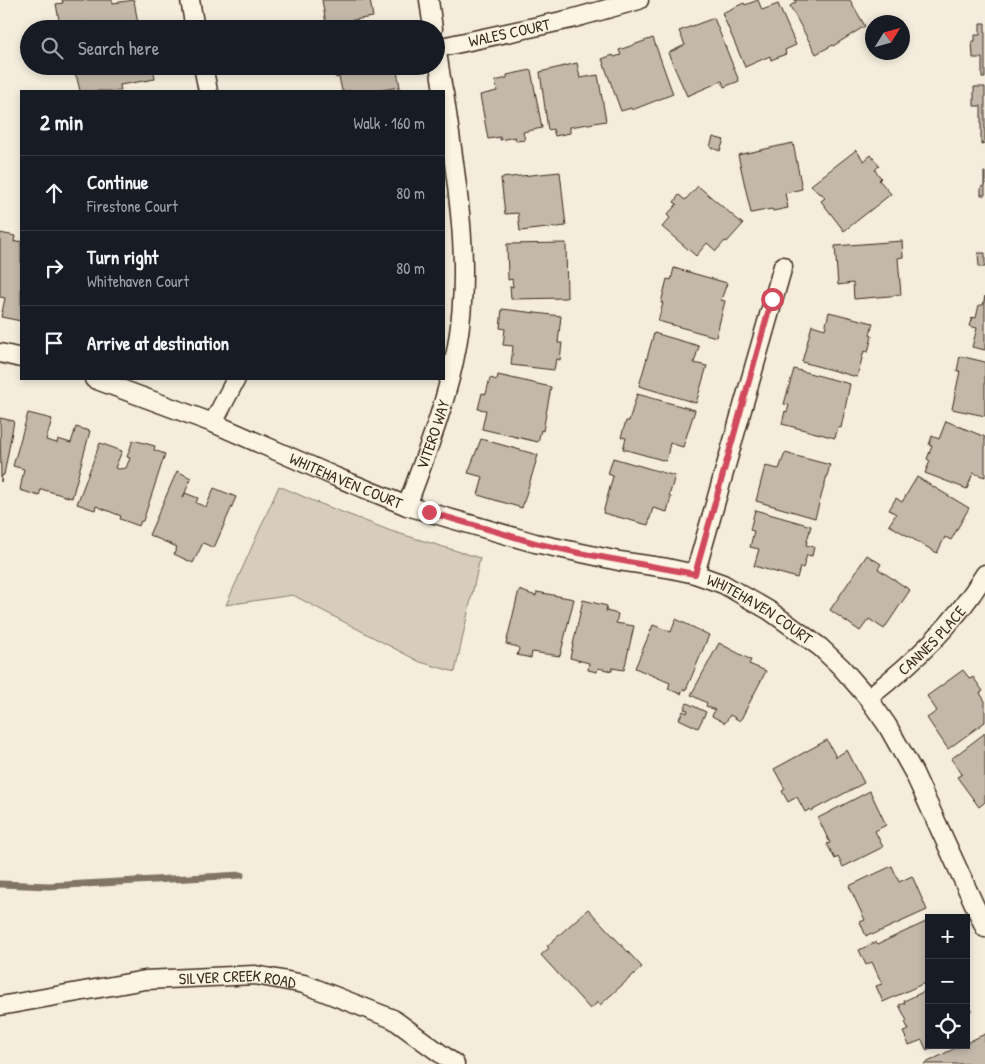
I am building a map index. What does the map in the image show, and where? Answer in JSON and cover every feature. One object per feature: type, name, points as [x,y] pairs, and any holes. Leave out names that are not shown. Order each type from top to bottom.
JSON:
[{"type":"street","points":[[190,0],[193,20]]},
{"type":"street","points":[[429,0],[432,20]]},
{"type":"street","name":"WALES COURT","points":[[445,45],[571,19],[638,0]]},
{"type":"street","points":[[205,75],[208,90]]},
{"type":"street","name":"VITERO WAY","points":[[441,75],[444,90]]},
{"type":"street","name":"VITERO WAY","points":[[407,506],[442,409],[451,373],[459,326],[463,278],[462,233],[445,99]]},
{"type":"street","points":[[695,574],[783,266]]},
{"type":"street","points":[[0,353],[20,358]]},
{"type":"street","name":"WHITEHAVEN COURT","points":[[97,380],[213,423],[407,506],[535,543],[611,560],[695,574],[739,592],[788,623],[820,647],[842,667],[868,698],[887,724],[914,773],[985,928]]},
{"type":"street","points":[[213,423],[235,380]]},
{"type":"street","name":"CANNES PLACE","points":[[868,698],[901,673],[929,646],[960,611],[985,574]]},
{"type":"street","name":"SILVER CREEK ROAD","points":[[0,1006],[145,980],[255,975],[304,984],[393,1019],[455,1064]]},
{"type":"shaded area","points":[[279,486],[391,531],[480,558],[455,672],[420,662],[293,595],[226,605]]},
{"type":"building","points":[[62,0],[112,0],[113,3],[134,0],[137,20],[59,20],[56,4],[63,3]]},
{"type":"building","points":[[322,0],[370,0],[373,17],[353,20],[325,20]]},
{"type":"building","points":[[758,0],[762,10],[778,4],[796,45],[785,50],[786,54],[771,60],[770,56],[745,67],[722,13],[744,3],[745,5]]},
{"type":"building","points":[[795,0],[850,0],[865,26],[816,54],[790,6],[796,2]]},
{"type":"building","points":[[714,18],[739,81],[724,87],[722,81],[687,96],[668,53],[685,45],[679,31]]},
{"type":"building","points":[[980,23],[985,23],[985,78],[982,78],[982,58],[973,58],[972,41],[975,41],[975,35],[980,35]]},
{"type":"building","points":[[653,38],[673,94],[632,110],[631,108],[621,111],[602,59],[613,55],[614,57],[621,55],[619,50]]},
{"type":"building","points":[[577,63],[580,78],[598,75],[606,121],[570,127],[570,133],[555,136],[553,129],[548,130],[540,72]]},
{"type":"building","points":[[531,70],[542,128],[523,132],[525,140],[516,141],[515,137],[500,140],[500,137],[488,139],[480,95],[497,91],[495,81],[507,78],[507,75]]},
{"type":"building","points":[[75,75],[154,75],[155,79],[120,85],[121,90],[80,90]]},
{"type":"building","points":[[336,75],[398,75],[400,87],[382,90],[342,90],[339,77],[336,78]]},
{"type":"building","points":[[974,87],[985,87],[985,143],[981,144],[981,106],[974,106]]},
{"type":"building","points":[[713,137],[724,140],[720,151],[710,147]]},
{"type":"building","points":[[793,143],[802,189],[785,193],[788,208],[751,213],[738,155]]},
{"type":"building","points":[[856,150],[864,161],[871,155],[879,166],[875,170],[881,178],[879,180],[891,194],[844,231],[821,201],[825,198],[811,185]]},
{"type":"building","points":[[560,172],[566,226],[520,231],[518,213],[505,214],[501,178]]},
{"type":"building","points":[[984,172],[985,195],[981,195],[981,187],[984,186]]},
{"type":"building","points":[[698,186],[743,224],[716,251],[707,243],[696,256],[662,227],[670,218],[667,215],[677,204],[674,202],[679,195],[685,200]]},
{"type":"building","points":[[0,233],[15,236],[14,242],[20,241],[20,321],[1,317],[5,298],[0,297]]},
{"type":"building","points":[[902,241],[903,257],[898,258],[901,295],[854,299],[853,283],[838,285],[835,246]]},
{"type":"building","points":[[566,243],[567,298],[511,299],[510,286],[513,287],[512,279],[508,280],[507,244]]},
{"type":"building","points":[[978,253],[985,253],[985,267],[979,267]]},
{"type":"building","points":[[674,268],[727,283],[721,300],[725,301],[716,337],[658,321],[667,279],[671,280]]},
{"type":"building","points":[[985,296],[985,350],[972,347],[977,328],[969,326],[972,317],[976,318],[979,305],[983,305]]},
{"type":"building","points":[[502,309],[561,316],[558,343],[562,343],[560,360],[556,359],[554,370],[511,365],[513,346],[503,345],[505,329],[500,328]]},
{"type":"building","points":[[829,312],[873,323],[868,352],[864,351],[857,377],[802,362],[812,325],[825,329]]},
{"type":"building","points":[[654,333],[699,346],[694,363],[707,366],[696,403],[639,386]]},
{"type":"building","points":[[960,356],[985,362],[985,416],[952,409],[960,371],[957,371]]},
{"type":"building","points":[[794,369],[850,384],[841,428],[838,427],[835,438],[782,424],[785,411],[787,412],[789,405],[784,404]]},
{"type":"building","points":[[498,375],[551,387],[543,431],[541,430],[538,442],[482,429],[486,410],[478,409],[482,393],[486,394],[490,378],[497,380]]},
{"type":"building","points":[[637,394],[695,410],[683,447],[670,443],[666,461],[623,449],[626,438],[621,437],[626,421],[629,421]]},
{"type":"building","points":[[28,413],[52,419],[46,440],[57,443],[58,439],[71,443],[76,427],[90,431],[72,498],[41,489],[39,496],[20,490],[24,469],[13,466]]},
{"type":"building","points":[[0,418],[14,421],[1,482]]},
{"type":"building","points":[[946,421],[985,437],[985,477],[973,473],[967,489],[925,473],[930,461],[927,459],[932,446],[929,445],[932,436],[939,439]]},
{"type":"building","points":[[481,439],[538,455],[522,508],[478,495],[483,477],[468,473]]},
{"type":"building","points":[[133,440],[155,446],[154,450],[165,454],[143,521],[141,521],[139,526],[120,519],[121,516],[96,506],[95,510],[77,504],[100,443],[122,451],[115,468],[119,469],[126,468],[130,458],[127,457]]},
{"type":"building","points":[[785,453],[830,465],[815,518],[756,501],[765,466],[779,469]]},
{"type":"building","points":[[613,458],[675,476],[669,496],[671,497],[667,512],[653,508],[648,525],[603,513],[613,476],[608,474]]},
{"type":"building","points":[[177,471],[191,478],[185,493],[198,498],[196,503],[206,507],[214,488],[236,497],[214,548],[203,543],[193,563],[174,554],[177,547],[149,535]]},
{"type":"building","points":[[917,477],[969,508],[951,540],[945,537],[937,553],[889,525],[896,514],[889,510],[896,498],[902,502]]},
{"type":"building","points":[[755,510],[811,526],[806,545],[814,547],[812,556],[807,555],[803,568],[800,567],[797,578],[754,566],[759,549],[750,547],[754,531],[750,530]]},
{"type":"building","points":[[867,555],[881,564],[878,569],[910,590],[884,629],[869,619],[860,631],[830,610]]},
{"type":"building","points":[[519,590],[536,596],[537,592],[574,599],[560,656],[532,652],[531,658],[517,655],[518,647],[506,644]]},
{"type":"building","points":[[583,600],[607,606],[606,611],[618,614],[616,623],[634,626],[624,670],[612,668],[612,671],[598,668],[597,672],[588,670],[589,663],[570,658]]},
{"type":"building","points":[[676,619],[709,635],[686,690],[683,689],[681,694],[668,689],[670,683],[635,668],[653,625],[671,632]]},
{"type":"building","points":[[719,643],[751,660],[749,664],[766,671],[740,721],[730,715],[725,723],[712,716],[715,710],[706,706],[707,703],[691,695]]},
{"type":"building","points":[[963,670],[970,679],[973,677],[983,691],[980,693],[985,701],[985,722],[948,749],[927,718],[937,711],[927,696]]},
{"type":"building","points":[[687,703],[706,712],[698,728],[679,719],[683,711],[687,713],[688,710],[684,709]]},
{"type":"building","points":[[985,733],[985,802],[979,807],[957,777],[962,774],[951,759]]},
{"type":"building","points":[[827,740],[836,757],[847,750],[864,783],[811,811],[810,809],[805,812],[797,797],[788,802],[782,791],[785,789],[774,769]]},
{"type":"building","points":[[870,791],[886,825],[875,831],[883,847],[843,867],[838,857],[835,859],[827,844],[830,843],[818,818]]},
{"type":"building","points":[[892,866],[899,882],[912,876],[927,910],[866,936],[860,922],[865,920],[849,886]]},
{"type":"building","points":[[588,909],[642,967],[600,1005],[598,1002],[590,1009],[541,955],[549,948],[547,946]]},
{"type":"building","points":[[925,922],[925,983],[883,1002],[876,986],[882,984],[872,962],[866,965],[859,950],[876,942],[878,944]]},
{"type":"building","points":[[925,991],[925,1047],[922,1040],[909,1045],[903,1032],[909,1030],[899,1005],[905,1003],[904,1001]]},
{"type":"building","points":[[985,1034],[985,1064],[924,1064],[953,1049],[970,1049],[970,1041]]},
{"type":"waterway","points":[[0,884],[49,886],[241,875]]},
{"type":"route","points":[[429,512],[535,543],[619,561],[695,574],[772,299]]}]
